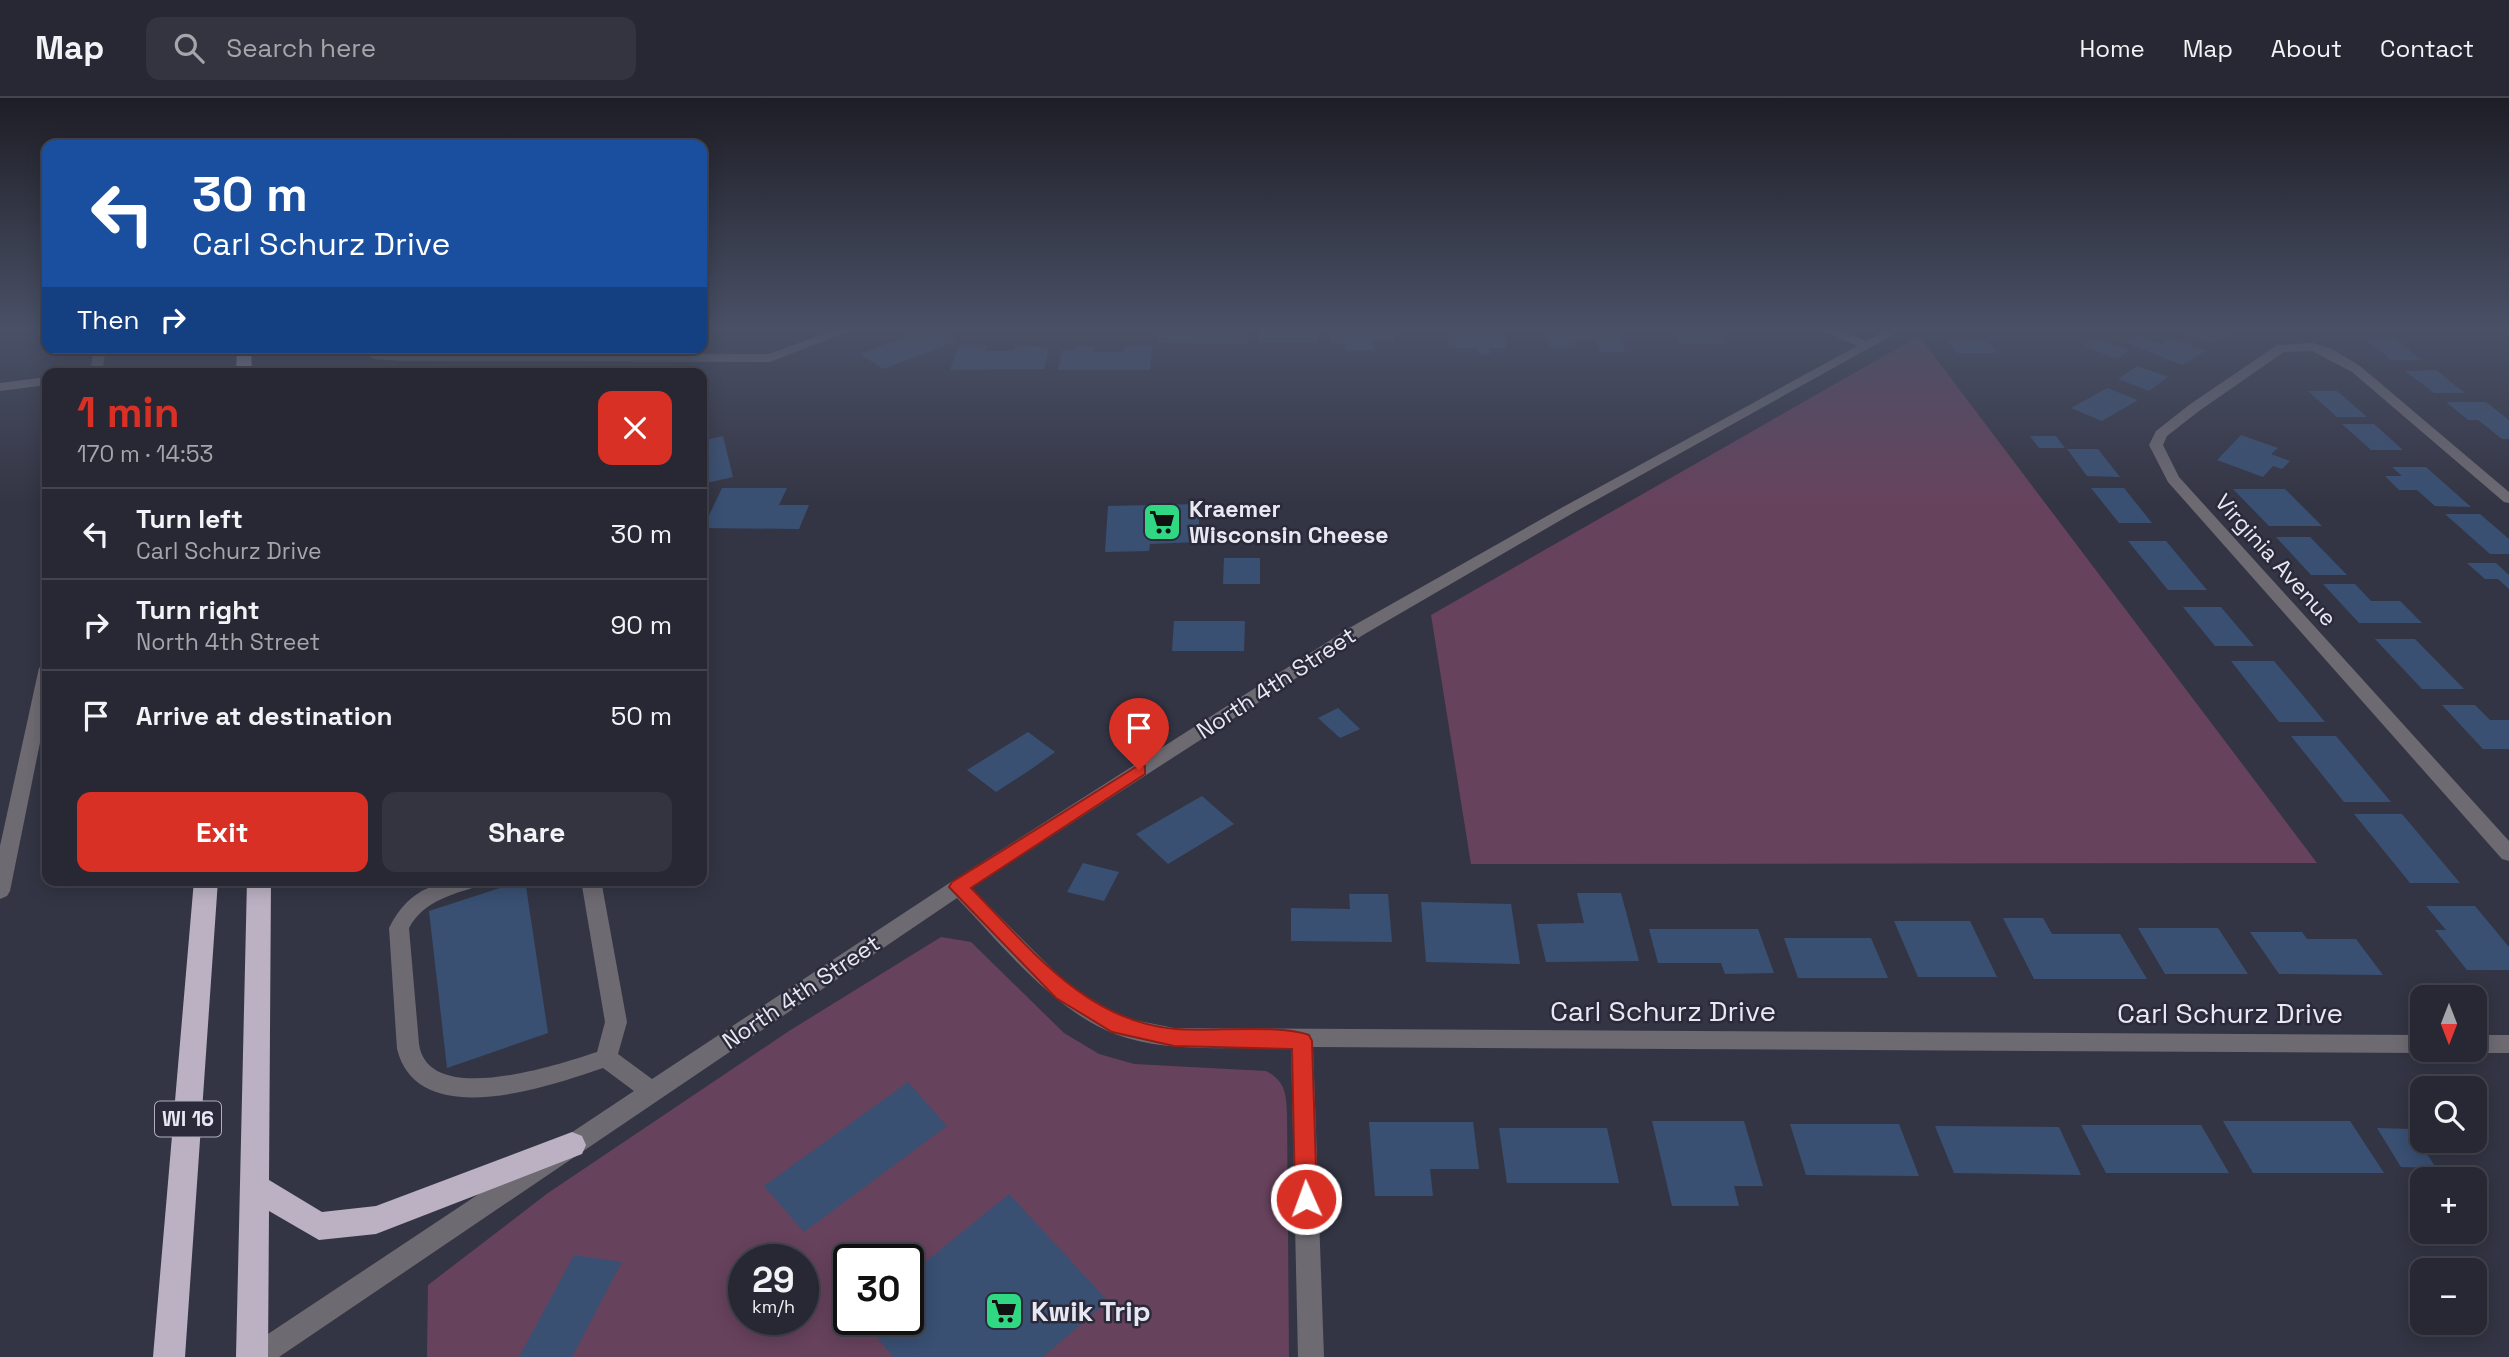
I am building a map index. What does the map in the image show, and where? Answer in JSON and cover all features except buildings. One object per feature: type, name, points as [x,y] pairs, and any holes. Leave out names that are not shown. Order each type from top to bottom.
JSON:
[{"type":"highway","name":"WI 16","points":[[169,1357],[206,886]]},
{"type":"highway","name":"WI 16","points":[[254,1357],[259,886]]},
{"type":"highway","points":[[254,1187],[319,1226],[376,1220],[572,1145]]},
{"type":"street","name":"North 4th Street","points":[[254,1357],[958,887],[1357,631],[1568,510],[1795,386]]},
{"type":"street","name":"Virginia Avenue","points":[[2228,386],[2161,434],[2156,445],[2173,479],[2509,854]]},
{"type":"street","name":"Virginia Avenue","points":[[2376,386],[2509,499]]},
{"type":"street","points":[[0,891],[42,692]]},
{"type":"street","points":[[459,886],[419,901],[408,910],[399,928],[410,1055],[422,1075],[445,1085],[493,1086],[531,1082],[606,1058]]},
{"type":"street","points":[[592,886],[616,1022],[606,1058]]},
{"type":"street","name":"Carl Schurz Drive","points":[[958,887],[1063,993],[1119,1026],[1174,1038],[1302,1041],[2410,1044]]},
{"type":"street","points":[[1302,1041],[1311,1357]]},
{"type":"street","points":[[2487,1044],[2509,1044]]},
{"type":"street","points":[[606,1058],[652,1092]]},
{"type":"shaded area","points":[[1832,386],[1957,386],[2317,863],[1471,864],[1431,615]]},
{"type":"shaded area","points":[[941,937],[971,942],[1064,1033],[1099,1054],[1134,1064],[1266,1071],[1281,1083],[1287,1106],[1289,1357],[427,1357],[428,1285],[548,1193],[789,1031]]},
{"type":"place","name":"Kraemer Wisconsin Cheese","points":[[1162,522]]},
{"type":"place","name":"Kwik Trip","points":[[1004,1311]]},
{"type":"route","points":[[1139,770],[958,887],[1063,993],[1119,1026],[1174,1038],[1302,1041],[1306,1199]]}]
